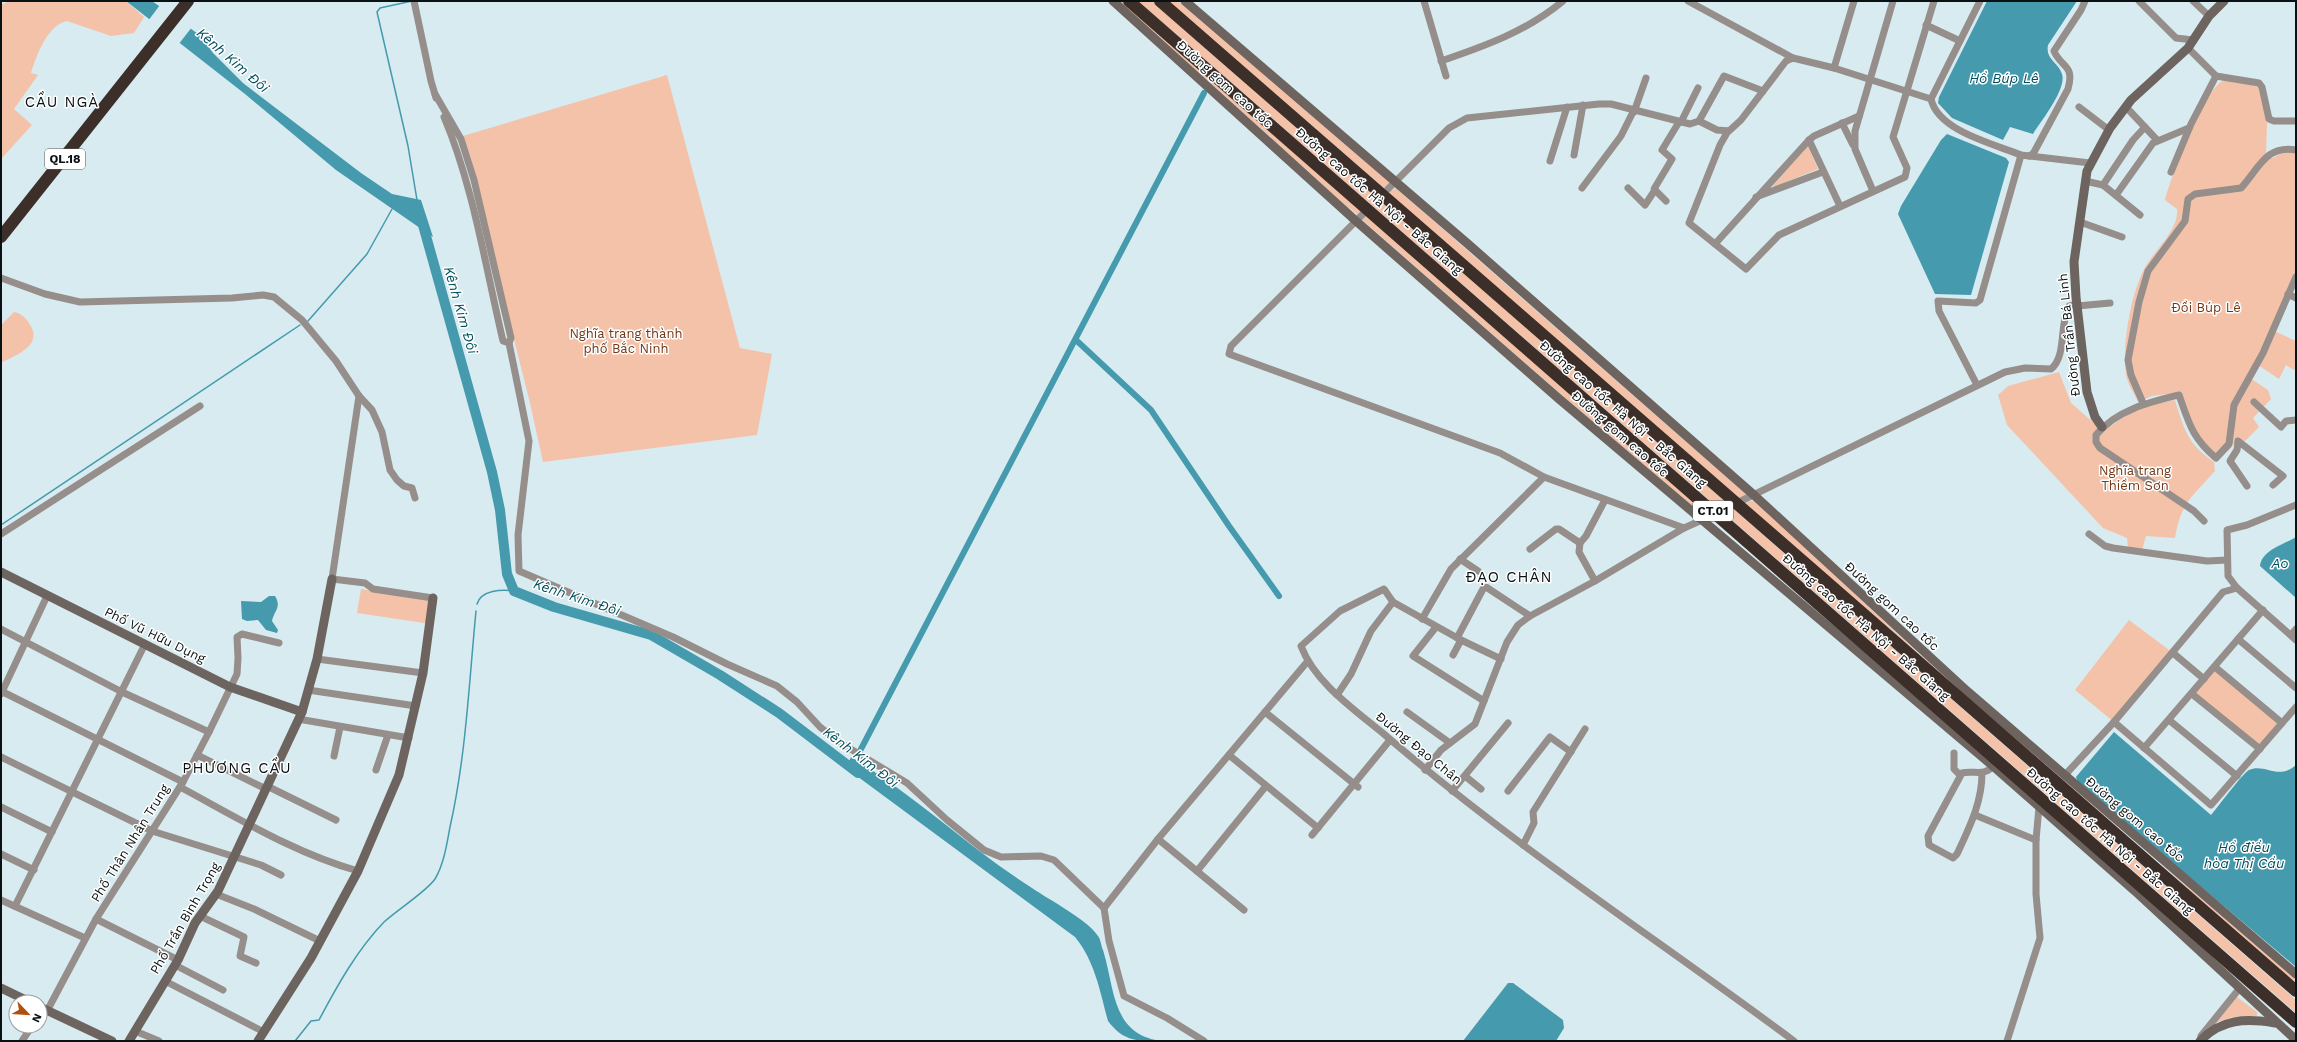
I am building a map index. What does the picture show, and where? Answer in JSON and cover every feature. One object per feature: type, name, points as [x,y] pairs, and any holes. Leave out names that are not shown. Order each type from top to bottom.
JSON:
[{"type":"highway","name":"QL.18","points":[[1,238],[5,225],[188,1]]},
{"type":"highway","name":"Đường cao tốc Hà Nội - Bắc Giang","points":[[1129,1],[2296,1022]]},
{"type":"highway","name":"Đường cao tốc Hà Nội - Bắc Giang","points":[[1160,1],[2296,991]]},
{"type":"main road","name":"Đường gom cao tốc","points":[[1113,1],[1356,221],[1564,403],[1993,766],[2135,891],[2276,1024],[2296,1040]]},
{"type":"main road","name":"Đường gom cao tốc","points":[[1185,1],[1755,496],[1917,647],[2064,776],[2296,974]]},
{"type":"main road","name":"Đường Trần Bá Linh","points":[[2102,427],[2095,417],[2087,392],[2077,305],[2074,262],[2085,181],[2090,163],[2109,130],[2126,107],[2190,44],[2209,16],[2224,1]]},
{"type":"main road","name":"Phố Vũ Hữu Dụng","points":[[1,572],[230,687],[300,716]]},
{"type":"main road","name":"Phố Trần Bình Trọng","points":[[129,1041],[176,962],[200,916],[216,894],[300,716],[317,659],[332,579]]},
{"type":"main road","points":[[258,1041],[320,940],[358,871],[399,775],[409,738],[423,673],[434,598]]},
{"type":"main road","points":[[1,988],[13,994]]},
{"type":"main road","points":[[48,1011],[112,1041]]},
{"type":"main road","points":[[2198,1041],[2215,1028],[2235,1021],[2253,1020],[2276,1024]]},
{"type":"street","points":[[1424,1],[1446,76]]},
{"type":"street","points":[[1441,61],[1497,42],[1538,19],[1563,1]]},
{"type":"street","points":[[1688,1],[1696,3],[1794,58],[1834,68],[1907,90],[1931,99]]},
{"type":"street","points":[[1834,68],[1854,1]]},
{"type":"street","points":[[1855,149],[1855,131],[1893,1]]},
{"type":"street","points":[[1794,58],[1786,61],[1741,120],[1728,131],[1720,145],[1688,223],[1746,269],[1779,235],[1840,206],[1903,179],[1907,174],[1907,168],[1894,137],[1934,1]]},
{"type":"street","points":[[2029,156],[2033,154],[2068,89],[2070,81],[2068,68],[2054,51],[2081,10],[2085,1]]},
{"type":"street","points":[[2139,1],[2176,38],[2190,44],[2216,76],[2259,83],[2262,87],[2269,119],[2274,121],[2296,121]]},
{"type":"street","points":[[2193,1],[2209,16]]},
{"type":"street","points":[[1977,2],[1960,41],[1931,99],[1936,112],[1955,128],[2021,155],[2090,163]]},
{"type":"street","points":[[414,3],[435,94],[464,146],[511,338],[509,343],[529,441],[518,535],[519,571],[673,637],[727,664],[777,686],[797,702],[820,728],[839,742],[907,783],[947,820],[984,850],[1001,857],[1041,856],[1054,860],[1104,908],[1109,941],[1124,996],[1168,1018],[1204,1041]]},
{"type":"street","points":[[1926,25],[1960,41]]},
{"type":"street","points":[[1388,189],[1457,122],[1474,117],[1584,105],[1611,104],[1633,112],[1690,124],[1699,121],[1724,76],[1763,91]]},
{"type":"street","points":[[2171,172],[2189,128],[2216,76]]},
{"type":"street","points":[[1582,188],[1620,136],[1633,112],[1646,78]]},
{"type":"street","points":[[1628,188],[1645,205],[1672,159],[1662,150],[1680,122],[1698,88]]},
{"type":"street","points":[[1574,155],[1584,105]]},
{"type":"street","points":[[1550,162],[1568,107]]},
{"type":"street","points":[[2126,107],[2157,140]]},
{"type":"street","points":[[2079,108],[2109,130]]},
{"type":"street","points":[[1715,244],[1755,197],[1809,140],[1859,116]]},
{"type":"street","points":[[1699,121],[1717,130],[1728,131]]},
{"type":"street","points":[[1842,123],[1855,149],[1873,192]]},
{"type":"street","points":[[2103,185],[2133,140],[2145,127]]},
{"type":"street","points":[[2116,194],[2144,153],[2157,140],[2189,128]]},
{"type":"street","points":[[1809,140],[1840,206]]},
{"type":"street","points":[[2143,403],[2131,375],[2128,360],[2139,302],[2148,271],[2185,221],[2188,199],[2195,194],[2241,188],[2262,160],[2271,153],[2296,150]]},
{"type":"street","points":[[1977,385],[1939,311],[1938,301],[1973,303],[1980,300],[2021,155]]},
{"type":"street","points":[[1755,197],[1823,172]]},
{"type":"street","points":[[2085,181],[2103,185],[2140,215]]},
{"type":"street","points":[[1655,190],[1666,201]]},
{"type":"street","points":[[1364,213],[1231,346],[1229,354],[1500,452],[1544,477],[1684,528]]},
{"type":"street","points":[[2080,222],[2122,237]]},
{"type":"street","points":[[1,278],[45,294],[80,302],[232,298],[263,295],[274,297],[302,320],[336,361],[358,396],[372,410],[378,421],[390,470],[397,480],[404,486],[412,488],[415,498]]},
{"type":"street","points":[[2204,521],[2194,511],[2100,448],[2096,442],[2096,435],[2102,427],[2143,403],[2179,395],[2192,429],[2201,445],[2216,458],[2231,440],[2234,404],[2263,353],[2296,278]]},
{"type":"street","points":[[2288,294],[2296,298]]},
{"type":"street","points":[[1741,501],[1755,496],[1770,486],[1977,385],[2013,370],[2025,368],[2051,369],[2056,365],[2061,344],[2063,318],[2069,306],[2110,303]]},
{"type":"street","points":[[358,396],[332,579],[365,584],[373,589],[434,598]]},
{"type":"street","points":[[2254,402],[2281,427],[2286,421],[2296,420]]},
{"type":"street","points":[[1,534],[200,406]]},
{"type":"street","points":[[2247,486],[2230,461],[2237,450],[2238,441],[2283,476],[2273,485]]},
{"type":"street","points":[[1422,619],[1451,569],[1544,477]]},
{"type":"street","points":[[1595,581],[1581,556],[1580,543],[1586,536],[1605,500]]},
{"type":"street","points":[[2296,505],[2247,525],[2227,530],[2228,576],[2237,588],[2293,637],[2296,629]]},
{"type":"street","points":[[1425,770],[1441,750],[1475,724],[1511,633],[1530,616],[1595,581],[1684,528],[1711,516]]},
{"type":"street","points":[[1530,549],[1556,529],[1580,543]]},
{"type":"street","points":[[2089,534],[2104,546],[2113,548],[2206,561],[2227,560]]},
{"type":"street","points":[[1460,559],[1478,571]]},
{"type":"street","points":[[1452,655],[1483,589],[1486,588],[1530,616]]},
{"type":"street","points":[[2064,776],[2114,722],[2223,592],[2237,588]]},
{"type":"street","points":[[1104,908],[1158,839],[1307,662],[1301,646],[1340,611],[1384,589],[1393,602],[1436,627],[1501,659]]},
{"type":"street","points":[[48,596],[1,692],[98,740],[181,785],[249,825],[328,862],[358,871]]},
{"type":"street","points":[[1337,695],[1351,674],[1371,631],[1393,602]]},
{"type":"street","points":[[2144,748],[2263,610]]},
{"type":"street","points":[[1436,627],[1413,656],[1484,701]]},
{"type":"street","points":[[1,629],[122,692],[209,732]]},
{"type":"street","name":"Phố Thân Nhân Trung","points":[[48,1002],[96,919],[181,785],[209,732],[238,666],[236,641],[238,636],[242,634],[279,643]]},
{"type":"street","points":[[2238,639],[2296,688]]},
{"type":"street","points":[[15,906],[145,644]]},
{"type":"street","points":[[2173,653],[2204,679]]},
{"type":"street","points":[[317,659],[423,673]]},
{"type":"street","name":"Đường Đạo Chân","points":[[1307,662],[1337,695],[1425,770],[1523,844],[1794,1041]]},
{"type":"street","points":[[2215,667],[2282,724]]},
{"type":"street","points":[[308,690],[416,706]]},
{"type":"street","points":[[2192,694],[2260,749]]},
{"type":"street","points":[[2114,722],[2211,805],[2296,708]]},
{"type":"street","points":[[1265,712],[1356,785]]},
{"type":"street","points":[[1407,712],[1450,743]]},
{"type":"street","points":[[300,716],[340,727],[409,738]]},
{"type":"street","points":[[2169,720],[2237,776]]},
{"type":"street","points":[[1452,791],[1508,723]]},
{"type":"street","points":[[334,756],[340,727]]},
{"type":"street","points":[[1523,844],[1534,823],[1534,812],[1585,729]]},
{"type":"street","points":[[376,770],[388,735]]},
{"type":"street","points":[[1508,791],[1550,737],[1571,752]]},
{"type":"street","points":[[1312,835],[1356,785],[1390,740]]},
{"type":"street","points":[[1954,753],[1955,771],[1960,775]]},
{"type":"street","points":[[197,755],[336,820]]},
{"type":"street","points":[[1229,755],[1318,828]]},
{"type":"street","points":[[1,757],[152,831],[234,858],[261,865],[281,875]]},
{"type":"street","points":[[1982,773],[1981,793],[1975,815],[1955,857],[1949,857],[1928,844],[1928,836],[1945,807],[1960,775],[1965,772],[1982,773],[1989,771],[1993,766]]},
{"type":"street","points":[[1465,776],[1481,789]]},
{"type":"street","points":[[1197,871],[1266,786]]},
{"type":"street","points":[[1,806],[52,832]]},
{"type":"street","points":[[2007,1041],[2040,938],[2036,894],[2036,840],[2039,807]]},
{"type":"street","points":[[1975,815],[2036,840]]},
{"type":"street","points":[[1158,839],[1244,910]]},
{"type":"street","points":[[1,854],[34,870]]},
{"type":"street","points":[[216,894],[254,909],[320,940]]},
{"type":"street","points":[[1,900],[85,938]]},
{"type":"street","points":[[200,916],[242,935],[244,941],[240,956],[256,963]]},
{"type":"street","points":[[96,919],[176,962],[223,990]]},
{"type":"street","points":[[165,981],[264,1032]]},
{"type":"street","points":[[2198,1041],[2239,989]]},
{"type":"street","points":[[135,1031],[159,1041]]},
{"type":"green space","points":[[9,1],[126,1],[144,17],[134,33],[111,36],[67,21],[60,23],[54,28],[44,42],[33,66],[31,73],[38,75],[14,109],[32,125],[1,159],[1,5]]},
{"type":"green space","points":[[1119,1],[1125,1],[1363,209],[1358,215],[1345,205]]},
{"type":"green space","points":[[1138,1],[1152,1],[2296,1000],[2296,1013]]},
{"type":"green space","points":[[1167,1],[1178,1],[1389,180],[1390,183],[1385,189]]},
{"type":"green space","name":"Nghĩa trang thành phố Bắc Ninh","points":[[667,75],[740,348],[772,354],[757,435],[543,462],[530,403],[463,136]]},
{"type":"green space","name":"Đồi Búp Lê","points":[[2225,80],[2256,86],[2260,89],[2267,124],[2266,156],[2273,158],[2284,151],[2296,151],[2296,276],[2274,331],[2296,341],[2296,367],[2294,370],[2286,365],[2279,379],[2255,363],[2247,376],[2268,390],[2271,399],[2253,418],[2259,427],[2245,441],[2236,440],[2231,448],[2216,462],[2201,446],[2190,430],[2175,393],[2152,396],[2138,402],[2126,374],[2125,348],[2132,302],[2141,275],[2175,224],[2177,209],[2165,200],[2181,154],[2198,115],[2208,98],[2217,86]]},
{"type":"green space","points":[[1808,146],[1818,169],[1774,187],[1773,185]]},
{"type":"green space","points":[[1396,188],[1746,495],[1740,499],[1388,193]]},
{"type":"green space","points":[[1366,214],[1711,513],[1704,516],[1564,397],[1361,219]]},
{"type":"green space","points":[[14,312],[20,314],[29,323],[33,331],[33,337],[27,348],[1,363],[1,325]]},
{"type":"green space","name":"Nghĩa trang Thiềm Sơn","points":[[2059,372],[2071,403],[2103,431],[2138,408],[2175,400],[2188,436],[2198,449],[2214,462],[2215,471],[2194,494],[2184,508],[2177,526],[2175,538],[2146,536],[2142,550],[2128,549],[2127,538],[2103,528],[2007,425],[1998,395],[2008,386]]},
{"type":"green space","points":[[1750,501],[1755,501],[1914,649],[2156,861],[2296,977],[2296,987],[1744,504]]},
{"type":"green space","points":[[361,589],[435,601],[431,624],[357,613]]},
{"type":"green space","points":[[2129,620],[2173,653],[2114,722],[2075,690]]},
{"type":"green space","points":[[2215,667],[2282,723],[2260,749],[2192,694]]},
{"type":"green space","points":[[2237,997],[2257,1012],[2257,1016],[2233,1017],[2215,1023]]},
{"type":"water","name":"Kênh Kim Đôi","points":[[126,1],[152,1],[201,36],[213,53],[243,83],[361,173],[392,194],[421,200],[433,237],[336,170],[245,94]]},
{"type":"water","name":"Hồ Búp Lê","points":[[1987,1],[2077,1],[2048,45],[2048,54],[2060,70],[2063,80],[2057,96],[2033,134],[2010,127],[2003,140],[1952,118],[1938,103],[1939,97]]},
{"type":"water","points":[[1947,134],[2006,158],[2009,162],[1971,295],[1935,294],[1898,214],[1901,206],[1941,140]]},
{"type":"water","name":"Ao","points":[[2296,537],[2296,598],[2260,566],[2262,560],[2269,552]]},
{"type":"water","points":[[269,596],[275,596],[278,603],[272,621],[278,630],[277,633],[266,630],[258,620],[247,621],[242,619],[241,601],[261,602]]},
{"type":"water","name":"Hồ điều hòa Thị Cầu","points":[[2114,732],[2211,815],[2249,770],[2255,768],[2283,772],[2296,765],[2296,967],[2078,783],[2076,777]]},
{"type":"water","points":[[851,757],[897,788],[986,856],[1039,893],[1086,923],[1100,939],[1113,994],[1124,1020],[1133,1030],[1145,1037],[1162,1041],[1132,1039],[1126,1037],[1114,1028],[1108,1021],[1092,966],[1082,946],[1075,937],[846,768]]},
{"type":"water","points":[[1508,983],[1513,983],[1563,1020],[1564,1028],[1556,1041],[1463,1041]]},
{"type":"pier","points":[[160,5],[192,27],[178,45],[148,21]]},
{"type":"waterway","points":[[412,1],[380,8],[377,12],[408,146],[417,200]]},
{"type":"waterway","points":[[861,749],[1204,93]]},
{"type":"waterway","points":[[308,321],[367,254],[392,209]]},
{"type":"waterway","name":"Kênh Kim Đôi","points":[[421,218],[492,472],[500,510],[507,574],[514,591],[554,607],[651,635],[720,675],[779,713],[858,773]]},
{"type":"waterway","points":[[1,525],[300,325]]},
{"type":"waterway","points":[[1076,340],[1151,410],[1229,526],[1279,596]]},
{"type":"waterway","points":[[477,604],[479,599],[487,593],[504,590],[514,591]]},
{"type":"waterway","points":[[295,1041],[311,1021],[319,1020],[356,956],[374,933],[384,922],[431,884],[438,873],[446,847],[460,773],[476,611]]},
{"type":"tunnel","points":[[1366,211],[1384,193]]},
{"type":"tunnel","points":[[1713,515],[1739,502]]},
{"type":"district","name":"CẦU NGÀ","points":[[62,102]]},
{"type":"district","name":"ĐẠO CHÂN","points":[[1509,577]]},
{"type":"district","name":"PHƯƠNG CẦU","points":[[237,768]]}]
